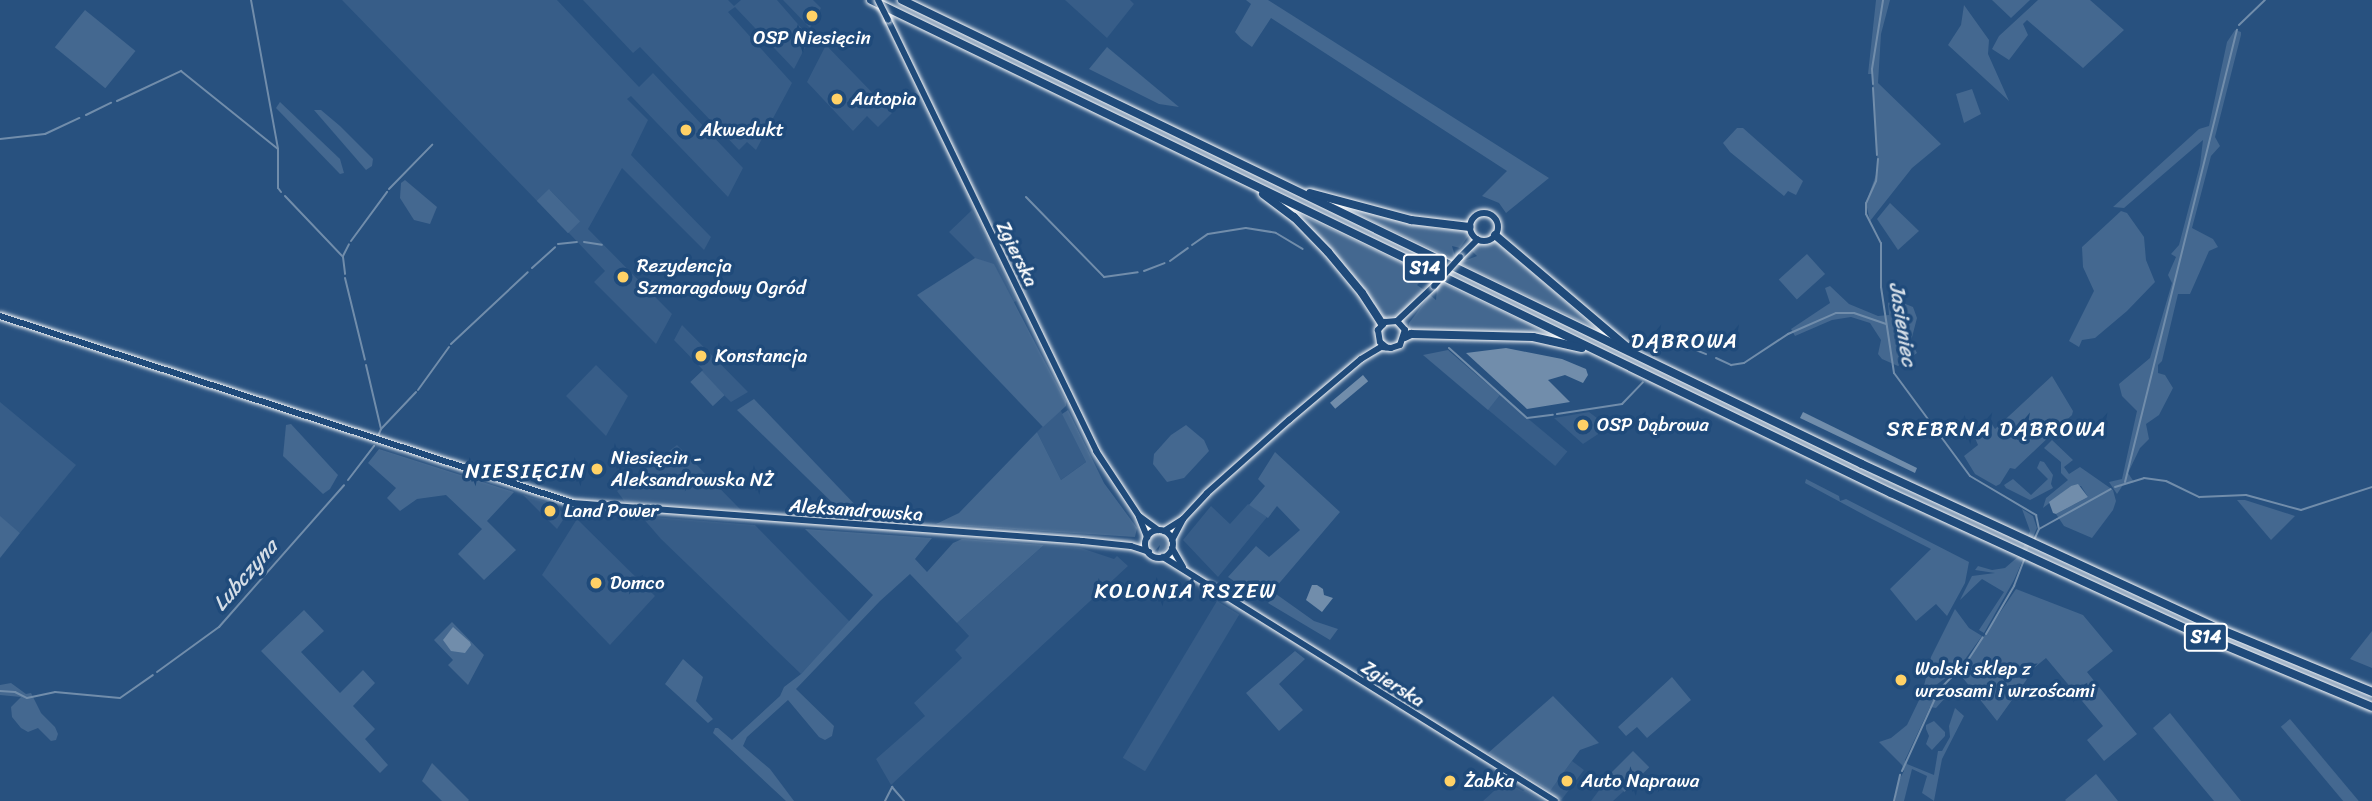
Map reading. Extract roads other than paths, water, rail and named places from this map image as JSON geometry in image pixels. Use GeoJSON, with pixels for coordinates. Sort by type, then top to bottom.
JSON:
{"type":"FeatureCollection","features":[{"type":"Feature","properties":{"kind":"highway","name":"S14"},"geometry":{"type":"LineString","coordinates":[[872,0],[2011,550],[2372,707]]}},
{"type":"Feature","properties":{"kind":"highway","name":"S14"},"geometry":{"type":"LineString","coordinates":[[902,0],[2017,537],[2372,692]]}},
{"type":"Feature","properties":{"kind":"highway"},"geometry":{"type":"LineString","coordinates":[[1247,182],[1294,217],[1315,238],[1349,276],[1382,324]]}},
{"type":"Feature","properties":{"kind":"highway"},"geometry":{"type":"LineString","coordinates":[[1285,185],[1411,220],[1473,233]]}},
{"type":"Feature","properties":{"kind":"highway"},"geometry":{"type":"LineString","coordinates":[[1495,235],[1641,357]]}},
{"type":"Feature","properties":{"kind":"highway"},"geometry":{"type":"LineString","coordinates":[[1404,332],[1533,337],[1603,354]]}},
{"type":"Feature","properties":{"kind":"main road","name":"Zgierska"},"geometry":{"type":"LineString","coordinates":[[878,0],[1092,444],[1139,516],[1147,538]]}},
{"type":"Feature","properties":{"kind":"main road"},"geometry":{"type":"LineString","coordinates":[[1182,519],[1172,544],[1163,557],[1149,552],[1147,538],[1182,519],[1227,474],[1361,359],[1378,338],[1382,324],[1396,321],[1415,307],[1462,254],[1473,233],[1477,215],[1490,214],[1498,224],[1495,235],[1487,240],[1473,233]]}},
{"type":"Feature","properties":{"kind":"main road"},"geometry":{"type":"LineString","coordinates":[[1361,359],[1387,347],[1396,347],[1415,307]]}},
{"type":"Feature","properties":{"kind":"main road","name":"Aleksandrowska"},"geometry":{"type":"LineString","coordinates":[[0,316],[543,496],[578,504],[1131,546],[1149,552]]}},
{"type":"Feature","properties":{"kind":"main road"},"geometry":{"type":"LineString","coordinates":[[1396,321],[1404,332]]}},
{"type":"Feature","properties":{"kind":"main road"},"geometry":{"type":"LineString","coordinates":[[1378,338],[1387,347]]}},
{"type":"Feature","properties":{"kind":"main road","name":"Zgierska"},"geometry":{"type":"LineString","coordinates":[[1139,516],[1161,530]]}},
{"type":"Feature","properties":{"kind":"main road"},"geometry":{"type":"LineString","coordinates":[[1161,530],[1172,544]]}},
{"type":"Feature","properties":{"kind":"main road","name":"Aleksandrowska"},"geometry":{"type":"LineString","coordinates":[[1131,546],[1147,538]]}},
{"type":"Feature","properties":{"kind":"main road","name":"Zgierska"},"geometry":{"type":"LineString","coordinates":[[1172,544],[1183,567]]}},
{"type":"Feature","properties":{"kind":"main road","name":"Zgierska"},"geometry":{"type":"LineString","coordinates":[[1163,557],[1183,567],[1234,604],[1555,801]]}},
{"type":"Feature","properties":{"kind":"waterway","name":"Lubczyna"},"geometry":{"type":"LineString","coordinates":[[251,0],[278,149],[278,188],[281,192]]}},
{"type":"Feature","properties":{"kind":"waterway","name":"Jasieniec"},"geometry":{"type":"LineString","coordinates":[[1873,84],[1872,69],[1883,0]]}},
{"type":"Feature","properties":{"kind":"waterway"},"geometry":{"type":"LineString","coordinates":[[2239,25],[2265,0]]}},
{"type":"Feature","properties":{"kind":"waterway"},"geometry":{"type":"LineString","coordinates":[[2125,482],[2237,30]]}},
{"type":"Feature","properties":{"kind":"waterway"},"geometry":{"type":"LineString","coordinates":[[117,101],[181,71],[278,149]]}},
{"type":"Feature","properties":{"kind":"waterway","name":"Jasieniec"},"geometry":{"type":"LineString","coordinates":[[1873,88],[1877,155]]}},
{"type":"Feature","properties":{"kind":"waterway"},"geometry":{"type":"LineString","coordinates":[[86,115],[111,103]]}},
{"type":"Feature","properties":{"kind":"waterway"},"geometry":{"type":"LineString","coordinates":[[0,139],[45,134],[80,118]]}},
{"type":"Feature","properties":{"kind":"waterway"},"geometry":{"type":"LineString","coordinates":[[389,189],[432,145]]}},
{"type":"Feature","properties":{"kind":"waterway","name":"Jasieniec"},"geometry":{"type":"LineString","coordinates":[[1878,159],[1876,181],[1866,203],[1866,214],[1881,243],[1881,287],[1894,373],[1970,476],[2036,515],[2039,529],[2034,540]]}},
{"type":"Feature","properties":{"kind":"waterway"},"geometry":{"type":"LineString","coordinates":[[351,241],[387,192]]}},
{"type":"Feature","properties":{"kind":"waterway","name":"Lubczyna"},"geometry":{"type":"LineString","coordinates":[[285,196],[343,257],[345,274]]}},
{"type":"Feature","properties":{"kind":"waterway"},"geometry":{"type":"LineString","coordinates":[[1026,197],[1104,277],[1138,272]]}},
{"type":"Feature","properties":{"kind":"waterway"},"geometry":{"type":"LineString","coordinates":[[1192,245],[1208,234],[1246,228],[1276,233],[1303,249]]}},
{"type":"Feature","properties":{"kind":"waterway"},"geometry":{"type":"LineString","coordinates":[[558,244],[577,242]]}},
{"type":"Feature","properties":{"kind":"waterway"},"geometry":{"type":"LineString","coordinates":[[584,242],[602,245]]}},
{"type":"Feature","properties":{"kind":"waterway"},"geometry":{"type":"LineString","coordinates":[[343,256],[349,244]]}},
{"type":"Feature","properties":{"kind":"waterway"},"geometry":{"type":"LineString","coordinates":[[532,268],[555,247]]}},
{"type":"Feature","properties":{"kind":"waterway"},"geometry":{"type":"LineString","coordinates":[[1170,261],[1188,248]]}},
{"type":"Feature","properties":{"kind":"waterway"},"geometry":{"type":"LineString","coordinates":[[1144,271],[1165,263]]}},
{"type":"Feature","properties":{"kind":"waterway"},"geometry":{"type":"LineString","coordinates":[[451,344],[528,272]]}},
{"type":"Feature","properties":{"kind":"waterway","name":"Lubczyna"},"geometry":{"type":"LineString","coordinates":[[345,278],[365,360]]}},
{"type":"Feature","properties":{"kind":"waterway"},"geometry":{"type":"LineString","coordinates":[[1716,358],[1731,365],[1744,363],[1788,334],[1836,313],[1854,313],[1886,324]]}},
{"type":"Feature","properties":{"kind":"waterway"},"geometry":{"type":"LineString","coordinates":[[1655,356],[1665,346],[1681,344],[1706,354]]}},
{"type":"Feature","properties":{"kind":"waterway"},"geometry":{"type":"LineString","coordinates":[[418,390],[449,347]]}},
{"type":"Feature","properties":{"kind":"waterway"},"geometry":{"type":"LineString","coordinates":[[1449,348],[1527,418],[1553,415]]}},
{"type":"Feature","properties":{"kind":"waterway","name":"Lubczyna"},"geometry":{"type":"LineString","coordinates":[[366,365],[381,429],[378,436]]}},
{"type":"Feature","properties":{"kind":"waterway"},"geometry":{"type":"LineString","coordinates":[[1557,414],[1622,404],[1643,382]]}},
{"type":"Feature","properties":{"kind":"waterway"},"geometry":{"type":"LineString","coordinates":[[381,429],[416,392]]}},
{"type":"Feature","properties":{"kind":"waterway","name":"Lubczyna"},"geometry":{"type":"LineString","coordinates":[[348,480],[374,446]]}},
{"type":"Feature","properties":{"kind":"waterway"},"geometry":{"type":"LineString","coordinates":[[2115,487],[2144,478],[2166,481],[2199,497],[2246,495],[2301,510],[2372,487]]}},
{"type":"Feature","properties":{"kind":"waterway","name":"Lubczyna"},"geometry":{"type":"LineString","coordinates":[[157,672],[219,627],[344,485]]}},
{"type":"Feature","properties":{"kind":"waterway"},"geometry":{"type":"LineString","coordinates":[[2039,529],[2111,489]]}},
{"type":"Feature","properties":{"kind":"waterway","name":"Jasieniec"},"geometry":{"type":"LineString","coordinates":[[1986,634],[2014,586],[2025,558]]}},
{"type":"Feature","properties":{"kind":"waterway","name":"Jasieniec"},"geometry":{"type":"LineString","coordinates":[[1940,689],[1968,660],[1983,637]]}},
{"type":"Feature","properties":{"kind":"waterway","name":"Lubczyna"},"geometry":{"type":"LineString","coordinates":[[0,691],[15,692],[27,698],[55,692],[120,698],[153,675]]}},
{"type":"Feature","properties":{"kind":"waterway","name":"Jasieniec"},"geometry":{"type":"LineString","coordinates":[[1902,771],[1938,692]]}},
{"type":"Feature","properties":{"kind":"waterway","name":"Jasieniec"},"geometry":{"type":"LineString","coordinates":[[1894,801],[1900,775]]}},
{"type":"Feature","properties":{"kind":"waterway"},"geometry":{"type":"LineString","coordinates":[[885,801],[892,787],[904,801]]}},
{"type":"Feature","properties":{"kind":"place","name":"OSP Niesięcin"},"geometry":{"type":"Point","coordinates":[812,16]}},
{"type":"Feature","properties":{"kind":"place","name":"Autopia"},"geometry":{"type":"Point","coordinates":[837,99]}},
{"type":"Feature","properties":{"kind":"place","name":"Akwedukt"},"geometry":{"type":"Point","coordinates":[686,130]}},
{"type":"Feature","properties":{"kind":"place","name":"Rezydencja Szmaragdowy Ogród"},"geometry":{"type":"Point","coordinates":[623,277]}},
{"type":"Feature","properties":{"kind":"place","name":"Konstancja"},"geometry":{"type":"Point","coordinates":[701,356]}},
{"type":"Feature","properties":{"kind":"place","name":"OSP Dąbrowa"},"geometry":{"type":"Point","coordinates":[1583,425]}},
{"type":"Feature","properties":{"kind":"place","name":"Niesięcin - Aleksandrowska NŻ"},"geometry":{"type":"Point","coordinates":[597,469]}},
{"type":"Feature","properties":{"kind":"place","name":"Land Power"},"geometry":{"type":"Point","coordinates":[550,511]}},
{"type":"Feature","properties":{"kind":"place","name":"Domco"},"geometry":{"type":"Point","coordinates":[596,583]}},
{"type":"Feature","properties":{"kind":"place","name":"Wolski sklep z wrzosami i wrzoścami"},"geometry":{"type":"Point","coordinates":[1901,680]}},
{"type":"Feature","properties":{"kind":"place","name":"Żabka"},"geometry":{"type":"Point","coordinates":[1450,781]}},
{"type":"Feature","properties":{"kind":"place","name":"Auto Naprawa"},"geometry":{"type":"Point","coordinates":[1567,781]}},
{"type":"Feature","properties":{"kind":"district","name":"DĄBROWA"},"geometry":{"type":"Point","coordinates":[1685,341]}},
{"type":"Feature","properties":{"kind":"district","name":"SREBRNA DĄBROWA"},"geometry":{"type":"Point","coordinates":[1997,429]}},
{"type":"Feature","properties":{"kind":"district","name":"NIESIĘCIN"},"geometry":{"type":"Point","coordinates":[526,471]}},
{"type":"Feature","properties":{"kind":"district","name":"KOLONIA RSZEW"},"geometry":{"type":"Point","coordinates":[1186,591]}}]}
